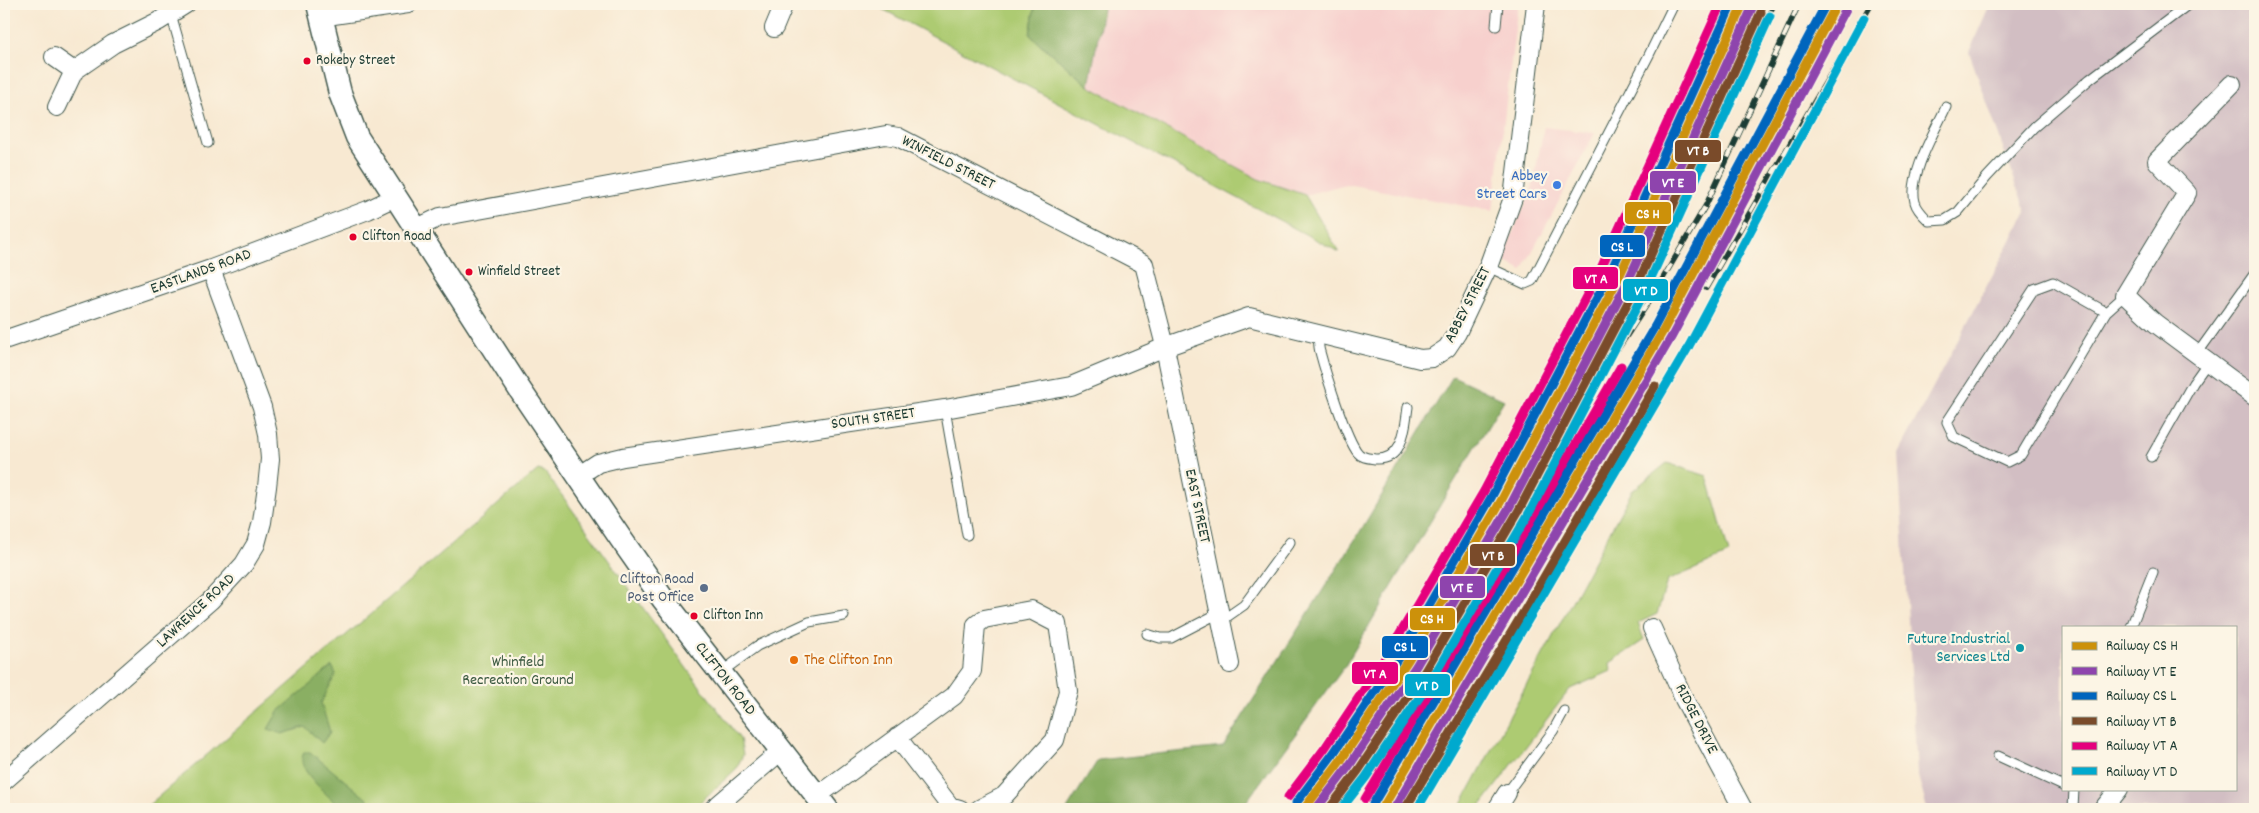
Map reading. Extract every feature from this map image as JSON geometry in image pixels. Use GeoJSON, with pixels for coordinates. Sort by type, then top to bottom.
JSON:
{"type":"FeatureCollection","features":[{"type":"Feature","properties":{"kind":"street"},"geometry":{"type":"LineString","coordinates":[[57,107],[74,71],[113,44],[171,14],[186,4]]}},
{"type":"Feature","properties":{"kind":"street"},"geometry":{"type":"LineString","coordinates":[[319,10],[408,4]]}},
{"type":"Feature","properties":{"kind":"street"},"geometry":{"type":"LineString","coordinates":[[774,28],[784,4]]}},
{"type":"Feature","properties":{"kind":"street","name":"ABBEY STREET"},"geometry":{"type":"LineString","coordinates":[[1165,347],[1249,317],[1318,332],[1420,358],[1432,358],[1447,348],[1457,333],[1488,267],[1513,198],[1536,4]]}},
{"type":"Feature","properties":{"kind":"street","name":"CLIFTON ROAD"},"geometry":{"type":"LineString","coordinates":[[319,10],[340,93],[357,137],[395,197],[578,476],[663,599],[822,802]]}},
{"type":"Feature","properties":{"kind":"street"},"geometry":{"type":"LineString","coordinates":[[54,57],[74,71]]}},
{"type":"Feature","properties":{"kind":"street"},"geometry":{"type":"LineString","coordinates":[[2232,84],[2157,161],[2187,193],[2125,295],[2155,323],[2255,397]]}},
{"type":"Feature","properties":{"kind":"street","name":"WINFIELD STREET"},"geometry":{"type":"LineString","coordinates":[[417,228],[440,217],[886,135],[898,137],[1144,264],[1165,347]]}},
{"type":"Feature","properties":{"kind":"street","name":"EASTLANDS ROAD"},"geometry":{"type":"LineString","coordinates":[[4,340],[211,269],[368,210],[395,197]]}},
{"type":"Feature","properties":{"kind":"street","name":"LAWRENCE ROAD"},"geometry":{"type":"LineString","coordinates":[[4,781],[212,600],[244,564],[256,544],[268,488],[270,460],[268,434],[262,407],[211,269]]}},
{"type":"Feature","properties":{"kind":"street","name":"SOUTH STREET"},"geometry":{"type":"LineString","coordinates":[[578,476],[598,463],[623,457],[944,410],[1071,386],[1165,347]]}},
{"type":"Feature","properties":{"kind":"street","name":"EAST STREET"},"geometry":{"type":"LineString","coordinates":[[1165,347],[1230,664]]}},
{"type":"Feature","properties":{"kind":"street"},"geometry":{"type":"LineString","coordinates":[[822,802],[897,737],[954,696],[972,670],[976,626],[984,620],[1031,610],[1058,624],[1068,691],[1056,740],[1004,796],[979,809]]}},
{"type":"Feature","properties":{"kind":"street","name":"RIDGE DRIVE"},"geometry":{"type":"LineString","coordinates":[[1652,628],[1684,699],[1743,809]]}},
{"type":"Feature","properties":{"kind":"street"},"geometry":{"type":"LineString","coordinates":[[897,737],[950,806],[960,809]]}},
{"type":"Feature","properties":{"kind":"street"},"geometry":{"type":"LineString","coordinates":[[713,809],[781,751]]}},
{"type":"Feature","properties":{"kind":"street"},"geometry":{"type":"LineString","coordinates":[[2103,809],[2118,790]]}},
{"type":"Feature","properties":{"kind":"street"},"geometry":{"type":"LineString","coordinates":[[1497,809],[1508,792]]}},
{"type":"Feature","properties":{"kind":"lane"},"geometry":{"type":"LineString","coordinates":[[1496,26],[1498,4]]}},
{"type":"Feature","properties":{"kind":"lane"},"geometry":{"type":"LineString","coordinates":[[1488,267],[1525,284],[1532,281],[1674,4]]}},
{"type":"Feature","properties":{"kind":"lane"},"geometry":{"type":"LineString","coordinates":[[1946,107],[1924,155],[1915,181],[1915,202],[1921,213],[1929,221],[1945,220],[1958,212],[1986,177],[2034,126],[2090,79],[2189,4]]}},
{"type":"Feature","properties":{"kind":"lane"},"geometry":{"type":"LineString","coordinates":[[171,14],[208,143]]}},
{"type":"Feature","properties":{"kind":"lane"},"geometry":{"type":"LineString","coordinates":[[2151,457],[2193,383],[2202,358],[2255,273]]}},
{"type":"Feature","properties":{"kind":"lane"},"geometry":{"type":"LineString","coordinates":[[2106,312],[2053,282],[2034,289],[1947,422],[1954,437],[2007,462],[2021,455],[2106,312],[2125,295]]}},
{"type":"Feature","properties":{"kind":"lane"},"geometry":{"type":"LineString","coordinates":[[1318,332],[1319,350],[1347,432],[1358,453],[1365,458],[1381,459],[1393,454],[1402,441],[1408,407]]}},
{"type":"Feature","properties":{"kind":"lane"},"geometry":{"type":"LineString","coordinates":[[944,410],[966,535]]}},
{"type":"Feature","properties":{"kind":"lane"},"geometry":{"type":"LineString","coordinates":[[1147,634],[1160,638],[1172,638],[1244,605],[1290,542]]}},
{"type":"Feature","properties":{"kind":"lane"},"geometry":{"type":"LineString","coordinates":[[2131,626],[2152,572]]}},
{"type":"Feature","properties":{"kind":"lane"},"geometry":{"type":"LineString","coordinates":[[720,673],[757,646],[809,622],[844,616]]}},
{"type":"Feature","properties":{"kind":"lane"},"geometry":{"type":"LineString","coordinates":[[1508,792],[1553,731],[1564,711]]}},
{"type":"Feature","properties":{"kind":"lane"},"geometry":{"type":"LineString","coordinates":[[1998,756],[2062,786]]}},
{"type":"Feature","properties":{"kind":"lane"},"geometry":{"type":"LineString","coordinates":[[2073,790],[2073,809]]}},
{"type":"Feature","properties":{"kind":"shaded area"},"geometry":{"type":"Polygon","coordinates":[[[1104,4],[1518,4],[1493,211],[1346,184],[1305,195],[1258,179],[1089,86],[1104,4]]]}},
{"type":"Feature","properties":{"kind":"shaded area"},"geometry":{"type":"Polygon","coordinates":[[[1990,4],[2255,4],[2255,809],[1927,809],[1917,772],[1898,453],[2026,212],[1969,52],[1990,4]]]}},
{"type":"Feature","properties":{"kind":"shaded area"},"geometry":{"type":"Polygon","coordinates":[[[1544,127],[1595,133],[1522,271],[1501,259],[1532,189],[1544,127]]]}},
{"type":"Feature","properties":{"kind":"green space"},"geometry":{"type":"Polygon","coordinates":[[[873,4],[1035,4],[1030,35],[1089,86],[1258,179],[1305,195],[1339,252],[873,4]]]}},
{"type":"Feature","properties":{"kind":"green space"},"geometry":{"type":"Polygon","coordinates":[[[1035,4],[1104,4],[1089,86],[1030,35],[1035,4]]]}},
{"type":"Feature","properties":{"kind":"green space"},"geometry":{"type":"Polygon","coordinates":[[[1453,376],[1504,400],[1345,666],[1241,809],[1067,809],[1098,760],[1223,747],[1361,530],[1453,376]]]}},
{"type":"Feature","properties":{"kind":"green space"},"geometry":{"type":"Polygon","coordinates":[[[1667,463],[1707,476],[1729,554],[1667,581],[1657,614],[1638,623],[1644,640],[1610,663],[1611,671],[1570,689],[1478,809],[1459,809],[1632,491],[1667,463]]]}},
{"type":"Feature","properties":{"kind":"green space","name":"Whinfield Recreation Ground"},"geometry":{"type":"Polygon","coordinates":[[[538,470],[545,472],[740,739],[743,755],[736,769],[693,809],[144,809],[538,470]]]}},
{"type":"Feature","properties":{"kind":"green space"},"geometry":{"type":"Polygon","coordinates":[[[332,666],[336,674],[321,703],[330,732],[322,743],[305,727],[282,734],[268,729],[278,712],[332,666]]]}},
{"type":"Feature","properties":{"kind":"green space"},"geometry":{"type":"Polygon","coordinates":[[[304,752],[310,752],[379,809],[343,809],[318,786],[307,772],[302,760],[304,752]]]}},
{"type":"Feature","properties":{"kind":"railway"},"geometry":{"type":"LineString","coordinates":[[1346,809],[1490,570],[1643,249],[1752,4]]}},
{"type":"Feature","properties":{"kind":"railway"},"geometry":{"type":"LineString","coordinates":[[1626,326],[1661,258],[1774,4]]}},
{"type":"Feature","properties":{"kind":"railway"},"geometry":{"type":"LineString","coordinates":[[1541,481],[1594,386],[1652,297],[1706,205],[1799,4]]}},
{"type":"Feature","properties":{"kind":"railway"},"geometry":{"type":"LineString","coordinates":[[1706,288],[1871,4]]}},
{"type":"Feature","properties":{"kind":"transit line"},"geometry":{"type":"LineString","coordinates":[[1288,797],[1325,748],[1391,649],[1484,491],[1601,268],[1721,4]]}},
{"type":"Feature","properties":{"kind":"transit line"},"geometry":{"type":"LineString","coordinates":[[1296,803],[1333,754],[1400,655],[1492,496],[1610,273],[1732,4]]}},
{"type":"Feature","properties":{"kind":"transit line"},"geometry":{"type":"LineString","coordinates":[[1304,809],[1341,760],[1408,660],[1501,501],[1619,277],[1743,4]]}},
{"type":"Feature","properties":{"kind":"transit line"},"geometry":{"type":"LineString","coordinates":[[1373,804],[1655,326],[1826,4]]}},
{"type":"Feature","properties":{"kind":"transit line"},"geometry":{"type":"LineString","coordinates":[[1382,809],[1663,331],[1837,4]]}},
{"type":"Feature","properties":{"kind":"transit line"},"geometry":{"type":"LineString","coordinates":[[1316,809],[1349,766],[1416,666],[1510,506],[1628,281],[1752,8]]}},
{"type":"Feature","properties":{"kind":"transit line"},"geometry":{"type":"LineString","coordinates":[[1394,809],[1672,336],[1846,9]]}},
{"type":"Feature","properties":{"kind":"transit line"},"geometry":{"type":"LineString","coordinates":[[1329,809],[1358,771],[1425,671],[1519,510],[1637,285],[1761,12]]}},
{"type":"Feature","properties":{"kind":"transit line"},"geometry":{"type":"LineString","coordinates":[[1341,809],[1366,777],[1433,677],[1528,515],[1646,289],[1770,16]]}},
{"type":"Feature","properties":{"kind":"transit line"},"geometry":{"type":"LineString","coordinates":[[1417,809],[1689,346],[1864,18]]}},
{"type":"Feature","properties":{"kind":"transit line"},"geometry":{"type":"LineString","coordinates":[[1365,799],[1492,588],[1621,366]]}},
{"type":"Feature","properties":{"kind":"transit line"},"geometry":{"type":"LineString","coordinates":[[1405,809],[1526,608],[1655,386]]}},
{"type":"Feature","properties":{"kind":"place","name":"Rokeby Street"},"geometry":{"type":"Point","coordinates":[307,61]}},
{"type":"Feature","properties":{"kind":"place","name":"Abbey Street Cars"},"geometry":{"type":"Point","coordinates":[1557,185]}},
{"type":"Feature","properties":{"kind":"place","name":"Clifton Road"},"geometry":{"type":"Point","coordinates":[353,237]}},
{"type":"Feature","properties":{"kind":"place","name":"Winfield Street"},"geometry":{"type":"Point","coordinates":[469,272]}},
{"type":"Feature","properties":{"kind":"place","name":"Clifton Road Post Office"},"geometry":{"type":"Point","coordinates":[704,588]}},
{"type":"Feature","properties":{"kind":"place","name":"Clifton Inn"},"geometry":{"type":"Point","coordinates":[694,616]}},
{"type":"Feature","properties":{"kind":"place","name":"Future Industrial Services Ltd"},"geometry":{"type":"Point","coordinates":[2020,648]}},
{"type":"Feature","properties":{"kind":"place","name":"The Clifton Inn"},"geometry":{"type":"Point","coordinates":[794,660]}}]}
